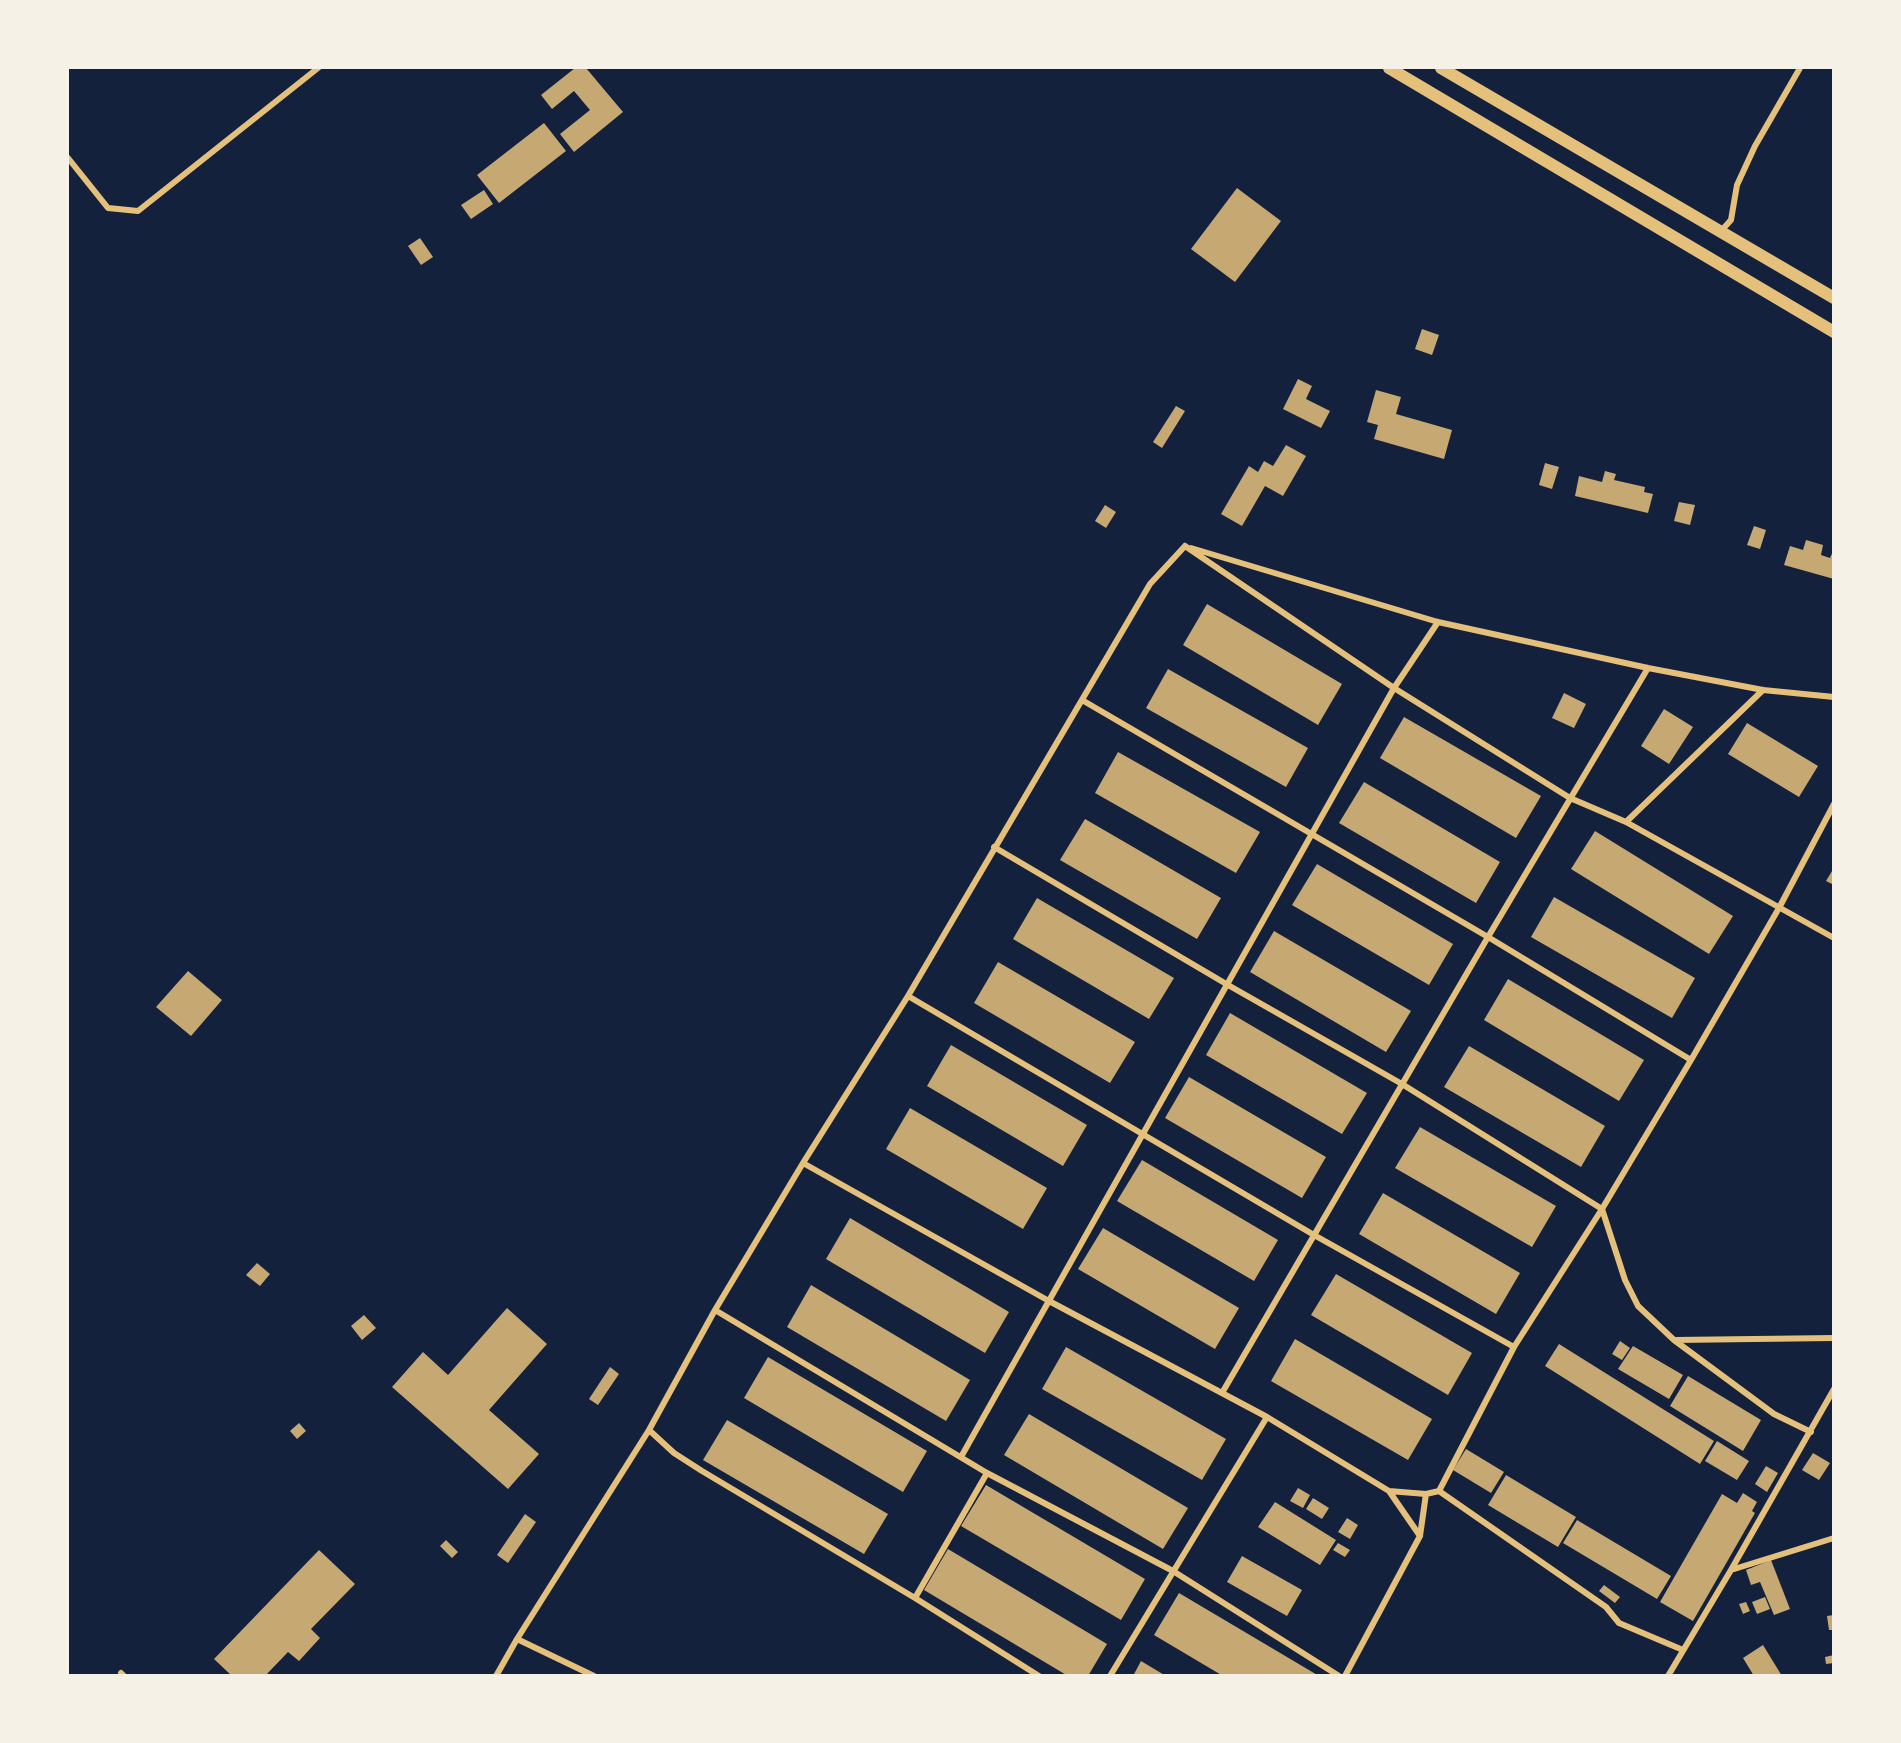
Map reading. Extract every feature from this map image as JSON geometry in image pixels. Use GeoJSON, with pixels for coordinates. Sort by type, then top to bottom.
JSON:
{"type":"FeatureCollection","features":[{"type":"Feature","properties":{"kind":"main road"},"geometry":{"type":"LineString","coordinates":[[1389,68],[1833,332]]}},
{"type":"Feature","properties":{"kind":"main road"},"geometry":{"type":"LineString","coordinates":[[1441,68],[1833,298]]}},
{"type":"Feature","properties":{"kind":"street"},"geometry":{"type":"LineString","coordinates":[[68,158],[108,208],[138,211],[318,68]]}},
{"type":"Feature","properties":{"kind":"street"},"geometry":{"type":"LineString","coordinates":[[1720,232],[1731,220],[1737,185],[1755,146],[1800,68]]}},
{"type":"Feature","properties":{"kind":"street"},"geometry":{"type":"LineString","coordinates":[[1185,546],[1438,622],[1647,668],[1763,690],[1833,697]]}},
{"type":"Feature","properties":{"kind":"street"},"geometry":{"type":"LineString","coordinates":[[1185,546],[1394,688],[1570,798],[1626,822],[1833,938]]}},
{"type":"Feature","properties":{"kind":"street"},"geometry":{"type":"LineString","coordinates":[[496,1676],[649,1430],[715,1310],[803,1163],[908,996],[1150,584],[1185,546]]}},
{"type":"Feature","properties":{"kind":"street"},"geometry":{"type":"LineString","coordinates":[[961,1457],[1313,836],[1394,688],[1438,622]]}},
{"type":"Feature","properties":{"kind":"street"},"geometry":{"type":"LineString","coordinates":[[1222,1393],[1647,668]]}},
{"type":"Feature","properties":{"kind":"street"},"geometry":{"type":"LineString","coordinates":[[1626,822],[1763,690]]}},
{"type":"Feature","properties":{"kind":"street"},"geometry":{"type":"LineString","coordinates":[[1082,700],[1488,937],[1691,1060]]}},
{"type":"Feature","properties":{"kind":"street"},"geometry":{"type":"LineString","coordinates":[[1439,1491],[1514,1347],[1602,1209],[1691,1060],[1779,908],[1833,804]]}},
{"type":"Feature","properties":{"kind":"street"},"geometry":{"type":"LineString","coordinates":[[994,847],[1228,986],[1402,1084],[1602,1209],[1625,1280],[1638,1306],[1674,1340],[1774,1414],[1810,1432]]}},
{"type":"Feature","properties":{"kind":"street"},"geometry":{"type":"LineString","coordinates":[[908,996],[1143,1136],[1514,1347]]}},
{"type":"Feature","properties":{"kind":"street"},"geometry":{"type":"LineString","coordinates":[[803,1163],[1049,1301],[1267,1417],[1389,1491],[1420,1536]]}},
{"type":"Feature","properties":{"kind":"street"},"geometry":{"type":"LineString","coordinates":[[715,1310],[987,1473],[1173,1571],[1339,1676]]}},
{"type":"Feature","properties":{"kind":"street"},"geometry":{"type":"LineString","coordinates":[[1674,1340],[1833,1338]]}},
{"type":"Feature","properties":{"kind":"street"},"geometry":{"type":"LineString","coordinates":[[1668,1676],[1833,1389]]}},
{"type":"Feature","properties":{"kind":"street"},"geometry":{"type":"LineString","coordinates":[[1110,1676],[1267,1417]]}},
{"type":"Feature","properties":{"kind":"street"},"geometry":{"type":"LineString","coordinates":[[649,1430],[674,1453],[702,1471],[915,1598],[1039,1676]]}},
{"type":"Feature","properties":{"kind":"street"},"geometry":{"type":"LineString","coordinates":[[915,1598],[987,1473]]}},
{"type":"Feature","properties":{"kind":"street"},"geometry":{"type":"LineString","coordinates":[[1389,1491],[1426,1494],[1439,1491],[1606,1607],[1619,1623],[1683,1650]]}},
{"type":"Feature","properties":{"kind":"street"},"geometry":{"type":"LineString","coordinates":[[1345,1676],[1420,1536],[1426,1494]]}},
{"type":"Feature","properties":{"kind":"street"},"geometry":{"type":"LineString","coordinates":[[1731,1570],[1833,1538]]}},
{"type":"Feature","properties":{"kind":"street"},"geometry":{"type":"LineString","coordinates":[[517,1639],[594,1676]]}},
{"type":"Feature","properties":{"kind":"building"},"geometry":{"type":"Polygon","coordinates":[[[575,68],[586,68],[623,112],[574,152],[560,134],[590,110],[574,91],[552,109],[541,95],[575,68]]]}},
{"type":"Feature","properties":{"kind":"building"},"geometry":{"type":"Polygon","coordinates":[[[544,123],[566,151],[499,203],[477,175],[544,123]]]}},
{"type":"Feature","properties":{"kind":"building"},"geometry":{"type":"Polygon","coordinates":[[[1237,188],[1281,221],[1235,282],[1191,249],[1237,188]]]}},
{"type":"Feature","properties":{"kind":"building"},"geometry":{"type":"Polygon","coordinates":[[[484,190],[493,204],[471,219],[461,205],[484,190]]]}},
{"type":"Feature","properties":{"kind":"building"},"geometry":{"type":"Polygon","coordinates":[[[420,238],[433,257],[421,265],[408,246],[420,238]]]}},
{"type":"Feature","properties":{"kind":"building"},"geometry":{"type":"Polygon","coordinates":[[[1422,329],[1439,335],[1432,355],[1415,349],[1422,329]]]}},
{"type":"Feature","properties":{"kind":"building"},"geometry":{"type":"Polygon","coordinates":[[[1298,379],[1312,386],[1306,399],[1330,411],[1321,428],[1283,409],[1298,379]]]}},
{"type":"Feature","properties":{"kind":"building"},"geometry":{"type":"Polygon","coordinates":[[[1376,390],[1401,397],[1396,414],[1452,430],[1444,459],[1374,439],[1378,425],[1367,422],[1376,390]]]}},
{"type":"Feature","properties":{"kind":"building"},"geometry":{"type":"Polygon","coordinates":[[[1176,406],[1185,411],[1162,448],[1153,442],[1176,406]]]}},
{"type":"Feature","properties":{"kind":"building"},"geometry":{"type":"Polygon","coordinates":[[[1286,445],[1306,456],[1283,496],[1265,486],[1242,526],[1221,514],[1249,466],[1258,472],[1264,461],[1273,466],[1286,445]]]}},
{"type":"Feature","properties":{"kind":"building"},"geometry":{"type":"Polygon","coordinates":[[[1545,463],[1559,467],[1552,489],[1539,485],[1545,463]]]}},
{"type":"Feature","properties":{"kind":"building"},"geometry":{"type":"Polygon","coordinates":[[[1605,471],[1616,474],[1614,480],[1645,487],[1644,492],[1653,494],[1648,513],[1575,496],[1579,476],[1602,482],[1605,471]]]}},
{"type":"Feature","properties":{"kind":"building"},"geometry":{"type":"Polygon","coordinates":[[[1679,502],[1695,505],[1690,525],[1674,521],[1679,502]]]}},
{"type":"Feature","properties":{"kind":"building"},"geometry":{"type":"Polygon","coordinates":[[[1105,505],[1116,512],[1106,528],[1095,521],[1105,505]]]}},
{"type":"Feature","properties":{"kind":"building"},"geometry":{"type":"Polygon","coordinates":[[[1754,526],[1766,530],[1760,549],[1747,545],[1754,526]]]}},
{"type":"Feature","properties":{"kind":"building"},"geometry":{"type":"Polygon","coordinates":[[[1806,540],[1823,545],[1821,555],[1830,558],[1834,549],[1834,579],[1784,565],[1790,546],[1803,550],[1806,540]]]}},
{"type":"Feature","properties":{"kind":"building"},"geometry":{"type":"Polygon","coordinates":[[[1207,604],[1342,684],[1318,725],[1183,645],[1207,604]]]}},
{"type":"Feature","properties":{"kind":"building"},"geometry":{"type":"Polygon","coordinates":[[[1168,669],[1308,748],[1286,787],[1146,708],[1168,669]]]}},
{"type":"Feature","properties":{"kind":"building"},"geometry":{"type":"Polygon","coordinates":[[[1564,693],[1586,704],[1574,728],[1552,718],[1564,693]]]}},
{"type":"Feature","properties":{"kind":"building"},"geometry":{"type":"Polygon","coordinates":[[[1664,709],[1693,727],[1669,764],[1641,746],[1664,709]]]}},
{"type":"Feature","properties":{"kind":"building"},"geometry":{"type":"Polygon","coordinates":[[[1404,717],[1541,796],[1516,838],[1380,758],[1404,717]]]}},
{"type":"Feature","properties":{"kind":"building"},"geometry":{"type":"Polygon","coordinates":[[[1747,723],[1818,766],[1799,797],[1728,754],[1747,723]]]}},
{"type":"Feature","properties":{"kind":"building"},"geometry":{"type":"Polygon","coordinates":[[[1118,752],[1260,832],[1236,873],[1095,793],[1118,752]]]}},
{"type":"Feature","properties":{"kind":"building"},"geometry":{"type":"Polygon","coordinates":[[[1364,782],[1500,862],[1476,903],[1339,823],[1364,782]]]}},
{"type":"Feature","properties":{"kind":"building"},"geometry":{"type":"Polygon","coordinates":[[[1085,819],[1221,898],[1197,939],[1060,860],[1085,819]]]}},
{"type":"Feature","properties":{"kind":"building"},"geometry":{"type":"Polygon","coordinates":[[[1595,831],[1733,916],[1709,954],[1571,869],[1595,831]]]}},
{"type":"Feature","properties":{"kind":"building"},"geometry":{"type":"Polygon","coordinates":[[[1317,864],[1453,944],[1429,985],[1292,905],[1317,864]]]}},
{"type":"Feature","properties":{"kind":"building"},"geometry":{"type":"Polygon","coordinates":[[[1832,871],[1834,872],[1834,885],[1826,881],[1832,871]]]}},
{"type":"Feature","properties":{"kind":"building"},"geometry":{"type":"Polygon","coordinates":[[[1554,897],[1695,978],[1672,1018],[1531,937],[1554,897]]]}},
{"type":"Feature","properties":{"kind":"building"},"geometry":{"type":"Polygon","coordinates":[[[1037,898],[1174,978],[1149,1019],[1013,939],[1037,898]]]}},
{"type":"Feature","properties":{"kind":"building"},"geometry":{"type":"Polygon","coordinates":[[[1274,931],[1411,1011],[1386,1052],[1250,972],[1274,931]]]}},
{"type":"Feature","properties":{"kind":"building"},"geometry":{"type":"Polygon","coordinates":[[[998,962],[1135,1042],[1110,1083],[974,1003],[998,962]]]}},
{"type":"Feature","properties":{"kind":"building"},"geometry":{"type":"Polygon","coordinates":[[[188,971],[222,1000],[191,1036],[156,1007],[188,971]]]}},
{"type":"Feature","properties":{"kind":"building"},"geometry":{"type":"Polygon","coordinates":[[[1508,979],[1644,1060],[1619,1101],[1484,1020],[1508,979]]]}},
{"type":"Feature","properties":{"kind":"building"},"geometry":{"type":"Polygon","coordinates":[[[1230,1013],[1367,1093],[1342,1134],[1206,1055],[1230,1013]]]}},
{"type":"Feature","properties":{"kind":"building"},"geometry":{"type":"Polygon","coordinates":[[[951,1045],[1087,1125],[1063,1166],[927,1086],[951,1045]]]}},
{"type":"Feature","properties":{"kind":"building"},"geometry":{"type":"Polygon","coordinates":[[[1469,1046],[1605,1126],[1581,1167],[1444,1087],[1469,1046]]]}},
{"type":"Feature","properties":{"kind":"building"},"geometry":{"type":"Polygon","coordinates":[[[1189,1077],[1326,1157],[1302,1198],[1165,1118],[1189,1077]]]}},
{"type":"Feature","properties":{"kind":"building"},"geometry":{"type":"Polygon","coordinates":[[[910,1108],[1047,1188],[1023,1229],[886,1149],[910,1108]]]}},
{"type":"Feature","properties":{"kind":"building"},"geometry":{"type":"Polygon","coordinates":[[[1420,1127],[1556,1206],[1532,1247],[1395,1168],[1420,1127]]]}},
{"type":"Feature","properties":{"kind":"building"},"geometry":{"type":"Polygon","coordinates":[[[1142,1160],[1278,1240],[1254,1281],[1117,1201],[1142,1160]]]}},
{"type":"Feature","properties":{"kind":"building"},"geometry":{"type":"Polygon","coordinates":[[[1383,1193],[1520,1273],[1496,1314],[1359,1234],[1383,1193]]]}},
{"type":"Feature","properties":{"kind":"building"},"geometry":{"type":"Polygon","coordinates":[[[850,1218],[1009,1312],[985,1353],[826,1259],[850,1218]]]}},
{"type":"Feature","properties":{"kind":"building"},"geometry":{"type":"Polygon","coordinates":[[[1103,1228],[1239,1308],[1215,1349],[1078,1269],[1103,1228]]]}},
{"type":"Feature","properties":{"kind":"building"},"geometry":{"type":"Polygon","coordinates":[[[257,1263],[270,1274],[260,1286],[246,1275],[257,1263]]]}},
{"type":"Feature","properties":{"kind":"building"},"geometry":{"type":"Polygon","coordinates":[[[1336,1274],[1472,1353],[1448,1395],[1311,1315],[1336,1274]]]}},
{"type":"Feature","properties":{"kind":"building"},"geometry":{"type":"Polygon","coordinates":[[[811,1285],[970,1380],[946,1421],[787,1327],[811,1285]]]}},
{"type":"Feature","properties":{"kind":"building"},"geometry":{"type":"Polygon","coordinates":[[[507,1308],[547,1344],[489,1410],[539,1454],[508,1489],[392,1387],[423,1352],[448,1375],[507,1308]]]}},
{"type":"Feature","properties":{"kind":"building"},"geometry":{"type":"Polygon","coordinates":[[[364,1315],[376,1328],[362,1340],[351,1326],[364,1315]]]}},
{"type":"Feature","properties":{"kind":"building"},"geometry":{"type":"Polygon","coordinates":[[[1295,1339],[1432,1419],[1408,1460],[1271,1381],[1295,1339]]]}},
{"type":"Feature","properties":{"kind":"building"},"geometry":{"type":"Polygon","coordinates":[[[1620,1341],[1630,1348],[1622,1360],[1612,1354],[1620,1341]]]}},
{"type":"Feature","properties":{"kind":"building"},"geometry":{"type":"Polygon","coordinates":[[[1559,1344],[1714,1441],[1700,1464],[1545,1366],[1559,1344]]]}},
{"type":"Feature","properties":{"kind":"building"},"geometry":{"type":"Polygon","coordinates":[[[1633,1346],[1683,1375],[1669,1399],[1618,1369],[1633,1346]]]}},
{"type":"Feature","properties":{"kind":"building"},"geometry":{"type":"Polygon","coordinates":[[[1066,1347],[1226,1439],[1202,1480],[1042,1389],[1066,1347]]]}},
{"type":"Feature","properties":{"kind":"building"},"geometry":{"type":"Polygon","coordinates":[[[768,1357],[927,1451],[903,1492],[744,1398],[768,1357]]]}},
{"type":"Feature","properties":{"kind":"building"},"geometry":{"type":"Polygon","coordinates":[[[610,1367],[619,1374],[598,1405],[589,1399],[610,1367]]]}},
{"type":"Feature","properties":{"kind":"building"},"geometry":{"type":"Polygon","coordinates":[[[1688,1376],[1761,1420],[1743,1451],[1670,1406],[1688,1376]]]}},
{"type":"Feature","properties":{"kind":"building"},"geometry":{"type":"Polygon","coordinates":[[[1029,1414],[1188,1508],[1163,1549],[1004,1455],[1029,1414]]]}},
{"type":"Feature","properties":{"kind":"building"},"geometry":{"type":"Polygon","coordinates":[[[727,1420],[888,1514],[864,1554],[703,1460],[727,1420]]]}},
{"type":"Feature","properties":{"kind":"building"},"geometry":{"type":"Polygon","coordinates":[[[299,1423],[306,1431],[297,1439],[290,1431],[299,1423]]]}},
{"type":"Feature","properties":{"kind":"building"},"geometry":{"type":"Polygon","coordinates":[[[1717,1441],[1749,1461],[1737,1480],[1705,1461],[1717,1441]]]}},
{"type":"Feature","properties":{"kind":"building"},"geometry":{"type":"Polygon","coordinates":[[[1466,1449],[1504,1472],[1491,1493],[1453,1470],[1466,1449]]]}},
{"type":"Feature","properties":{"kind":"building"},"geometry":{"type":"Polygon","coordinates":[[[1813,1453],[1830,1463],[1819,1480],[1802,1470],[1813,1453]]]}},
{"type":"Feature","properties":{"kind":"building"},"geometry":{"type":"Polygon","coordinates":[[[1766,1466],[1778,1473],[1767,1492],[1755,1484],[1766,1466]]]}},
{"type":"Feature","properties":{"kind":"building"},"geometry":{"type":"Polygon","coordinates":[[[1506,1475],[1576,1517],[1558,1547],[1488,1505],[1506,1475]]]}},
{"type":"Feature","properties":{"kind":"building"},"geometry":{"type":"Polygon","coordinates":[[[986,1485],[1145,1579],[1121,1620],[961,1526],[986,1485]]]}},
{"type":"Feature","properties":{"kind":"building"},"geometry":{"type":"Polygon","coordinates":[[[1298,1488],[1310,1495],[1303,1508],[1290,1501],[1298,1488]]]}},
{"type":"Feature","properties":{"kind":"building"},"geometry":{"type":"Polygon","coordinates":[[[1743,1493],[1757,1502],[1752,1511],[1755,1513],[1693,1621],[1660,1602],[1722,1494],[1737,1503],[1743,1493]]]}},
{"type":"Feature","properties":{"kind":"building"},"geometry":{"type":"Polygon","coordinates":[[[1313,1498],[1329,1508],[1322,1519],[1306,1509],[1313,1498]]]}},
{"type":"Feature","properties":{"kind":"building"},"geometry":{"type":"Polygon","coordinates":[[[1275,1502],[1336,1540],[1320,1565],[1258,1527],[1275,1502]]]}},
{"type":"Feature","properties":{"kind":"building"},"geometry":{"type":"Polygon","coordinates":[[[525,1514],[536,1522],[508,1563],[497,1555],[525,1514]]]}},
{"type":"Feature","properties":{"kind":"building"},"geometry":{"type":"Polygon","coordinates":[[[1347,1518],[1358,1525],[1350,1539],[1338,1532],[1347,1518]]]}},
{"type":"Feature","properties":{"kind":"building"},"geometry":{"type":"Polygon","coordinates":[[[1577,1520],[1671,1576],[1657,1599],[1563,1543],[1577,1520]]]}},
{"type":"Feature","properties":{"kind":"building"},"geometry":{"type":"Polygon","coordinates":[[[446,1540],[458,1552],[452,1558],[440,1546],[446,1540]]]}},
{"type":"Feature","properties":{"kind":"building"},"geometry":{"type":"Polygon","coordinates":[[[1338,1543],[1350,1550],[1345,1557],[1333,1550],[1338,1543]]]}},
{"type":"Feature","properties":{"kind":"building"},"geometry":{"type":"Polygon","coordinates":[[[948,1549],[1107,1644],[1088,1676],[1068,1676],[924,1590],[948,1549]]]}},
{"type":"Feature","properties":{"kind":"building"},"geometry":{"type":"Polygon","coordinates":[[[319,1550],[355,1584],[311,1629],[320,1638],[299,1661],[288,1652],[265,1676],[232,1676],[214,1659],[319,1550]]]}},
{"type":"Feature","properties":{"kind":"building"},"geometry":{"type":"Polygon","coordinates":[[[1242,1556],[1302,1590],[1287,1616],[1227,1582],[1242,1556]]]}},
{"type":"Feature","properties":{"kind":"building"},"geometry":{"type":"Polygon","coordinates":[[[1771,1560],[1790,1609],[1774,1615],[1760,1582],[1751,1585],[1746,1570],[1771,1560]]]}},
{"type":"Feature","properties":{"kind":"building"},"geometry":{"type":"Polygon","coordinates":[[[1604,1585],[1620,1597],[1615,1603],[1599,1591],[1604,1585]]]}},
{"type":"Feature","properties":{"kind":"building"},"geometry":{"type":"Polygon","coordinates":[[[1179,1593],[1319,1676],[1223,1676],[1154,1635],[1179,1593]]]}},
{"type":"Feature","properties":{"kind":"building"},"geometry":{"type":"Polygon","coordinates":[[[1765,1597],[1770,1609],[1757,1614],[1752,1602],[1765,1597]]]}},
{"type":"Feature","properties":{"kind":"building"},"geometry":{"type":"Polygon","coordinates":[[[1746,1602],[1750,1611],[1743,1614],[1739,1604],[1746,1602]]]}},
{"type":"Feature","properties":{"kind":"building"},"geometry":{"type":"Polygon","coordinates":[[[1834,1615],[1834,1630],[1829,1630],[1827,1616],[1834,1615]]]}},
{"type":"Feature","properties":{"kind":"building"},"geometry":{"type":"Polygon","coordinates":[[[1763,1645],[1782,1676],[1754,1676],[1743,1658],[1763,1645]]]}},
{"type":"Feature","properties":{"kind":"building"},"geometry":{"type":"Polygon","coordinates":[[[1834,1655],[1834,1663],[1826,1664],[1825,1657],[1834,1655]]]}},
{"type":"Feature","properties":{"kind":"building"},"geometry":{"type":"Polygon","coordinates":[[[1141,1661],[1166,1676],[1133,1676],[1141,1661]]]}}]}
